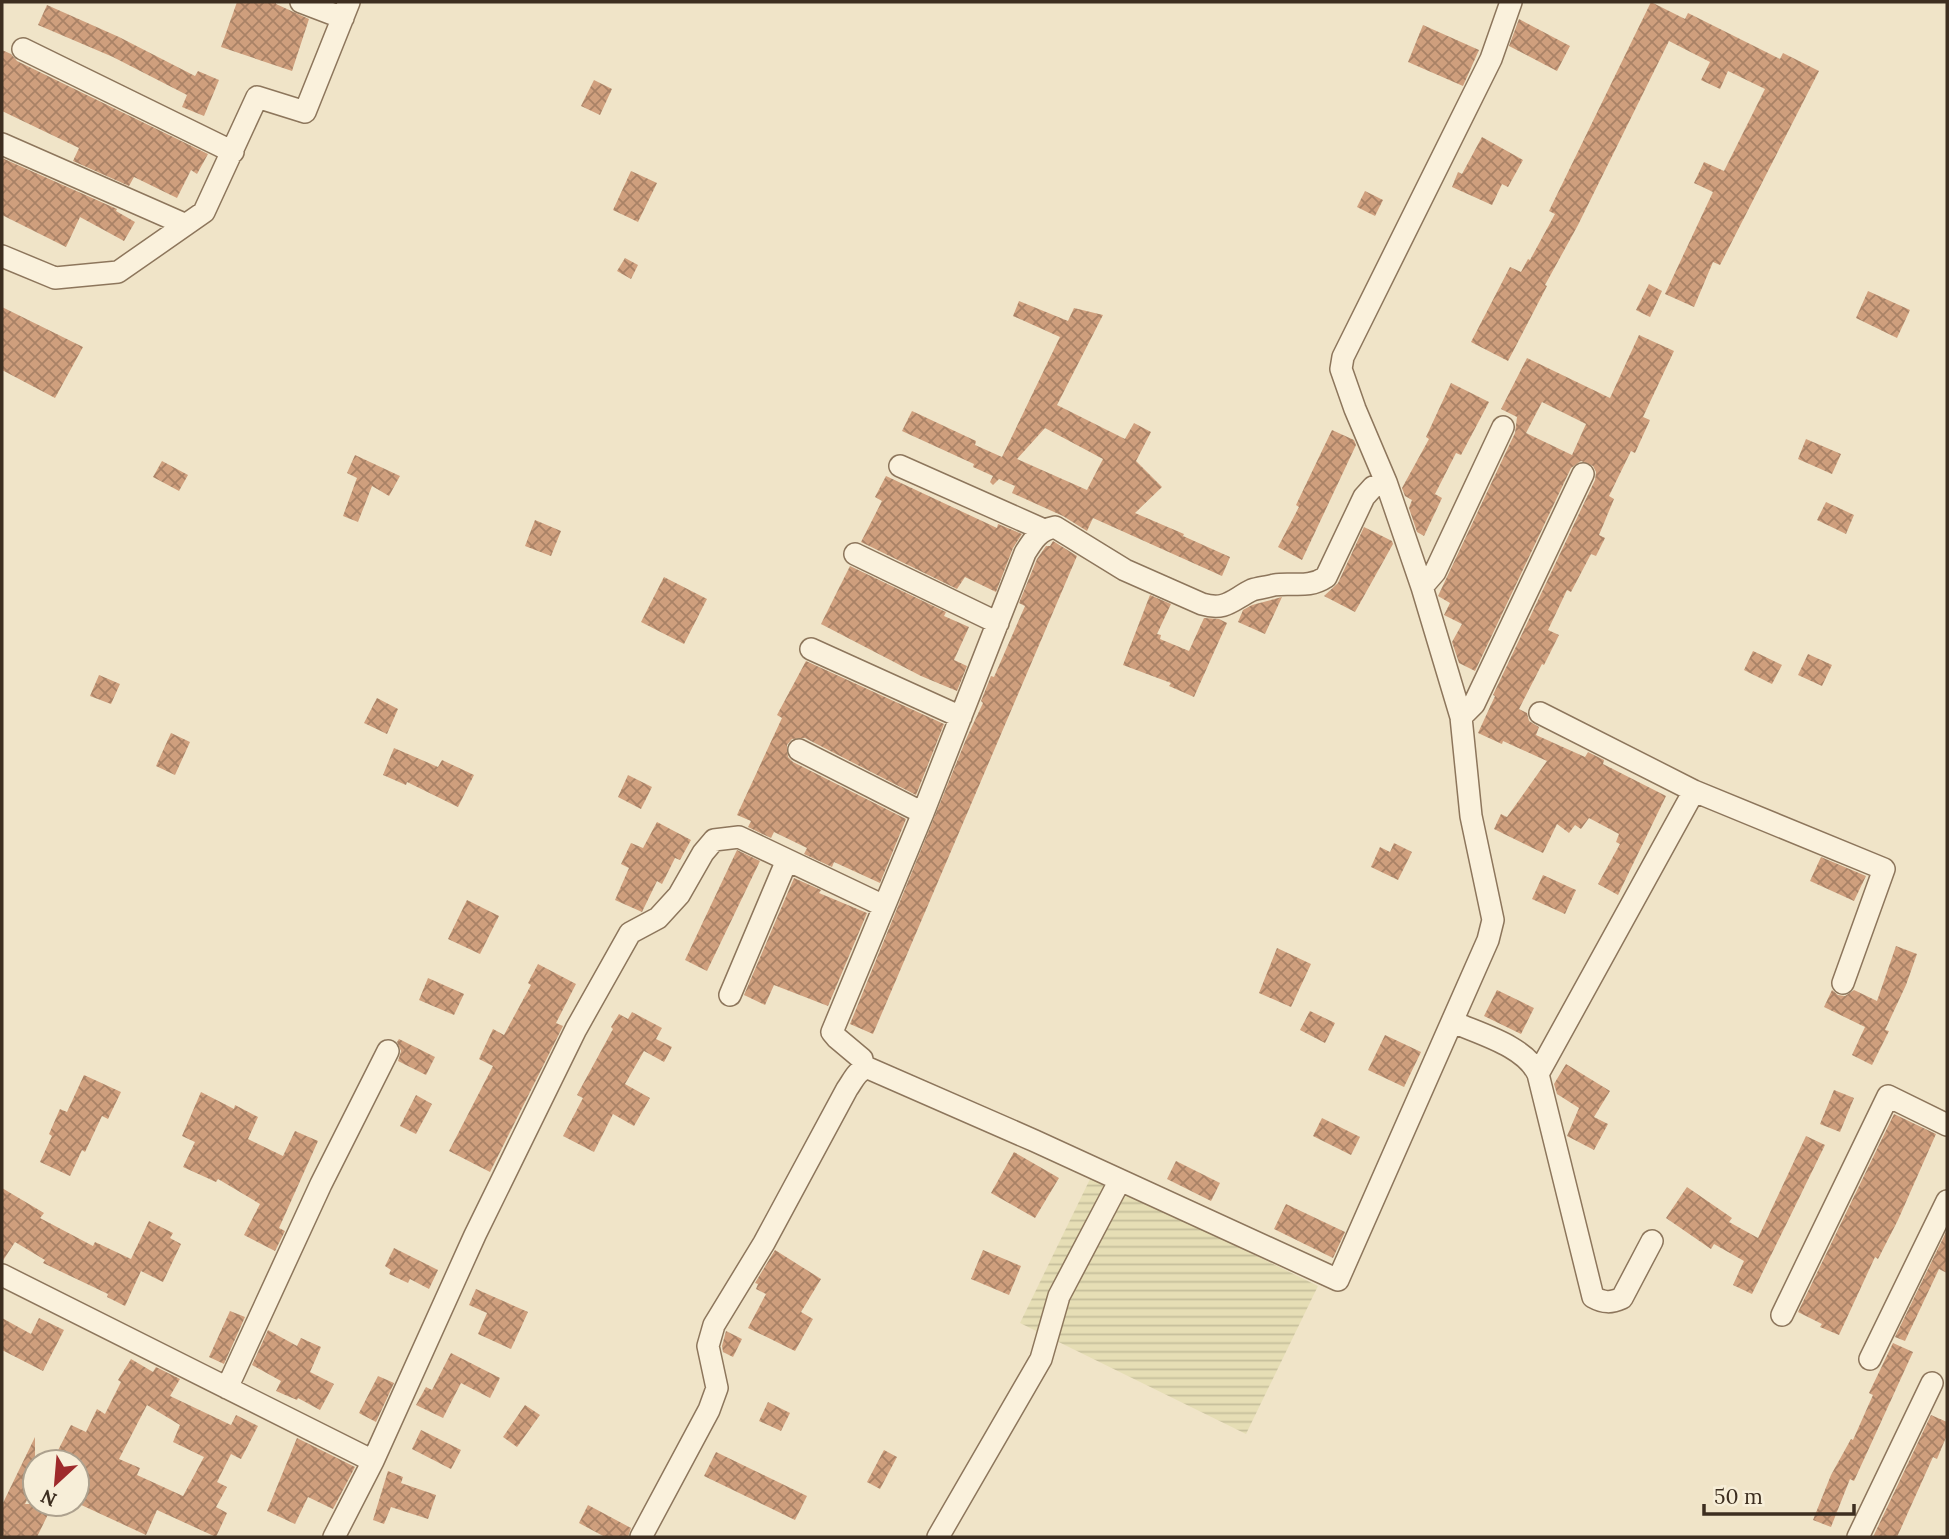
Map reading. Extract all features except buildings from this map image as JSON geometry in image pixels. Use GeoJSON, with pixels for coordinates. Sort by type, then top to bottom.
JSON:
{"type":"FeatureCollection","features":[{"type":"Feature","properties":{"kind":"street"},"geometry":{"type":"LineString","coordinates":[[2,256],[55,278],[118,272],[204,212],[257,97],[306,113],[346,10],[301,2]]}},
{"type":"Feature","properties":{"kind":"street"},"geometry":{"type":"LineString","coordinates":[[641,1537],[709,1410],[717,1388],[708,1346],[714,1325],[764,1243],[848,1089],[863,1069],[1035,1141],[1338,1280],[1488,940],[1493,920],[1471,816],[1461,717],[1422,587],[1386,482],[1341,369],[1343,357],[1491,58],[1511,2]]}},
{"type":"Feature","properties":{"kind":"street"},"geometry":{"type":"LineString","coordinates":[[23,49],[233,152]]}},
{"type":"Feature","properties":{"kind":"street"},"geometry":{"type":"LineString","coordinates":[[2,144],[184,224]]}},
{"type":"Feature","properties":{"kind":"street"},"geometry":{"type":"LineString","coordinates":[[1422,587],[1435,572],[1503,427]]}},
{"type":"Feature","properties":{"kind":"street"},"geometry":{"type":"LineString","coordinates":[[900,466],[1044,530]]}},
{"type":"Feature","properties":{"kind":"street"},"geometry":{"type":"LineString","coordinates":[[1461,717],[1474,704],[1583,474]]}},
{"type":"Feature","properties":{"kind":"street"},"geometry":{"type":"LineString","coordinates":[[863,1069],[862,1059],[832,1032],[923,813],[1025,553],[1033,540],[1044,530],[1055,527],[1125,570],[1202,604],[1222,607],[1254,590],[1278,585],[1316,584],[1326,578],[1364,497],[1373,487],[1386,482]]}},
{"type":"Feature","properties":{"kind":"street"},"geometry":{"type":"LineString","coordinates":[[855,554],[998,623]]}},
{"type":"Feature","properties":{"kind":"street"},"geometry":{"type":"LineString","coordinates":[[811,649],[961,717]]}},
{"type":"Feature","properties":{"kind":"street"},"geometry":{"type":"LineString","coordinates":[[1540,713],[1694,791],[1884,869],[1843,983]]}},
{"type":"Feature","properties":{"kind":"street"},"geometry":{"type":"LineString","coordinates":[[799,750],[923,813]]}},
{"type":"Feature","properties":{"kind":"street"},"geometry":{"type":"LineString","coordinates":[[1538,1074],[1694,791]]}},
{"type":"Feature","properties":{"kind":"street"},"geometry":{"type":"LineString","coordinates":[[334,1537],[373,1461],[475,1235],[576,1029],[630,933],[658,918],[679,895],[714,839],[739,837],[884,906]]}},
{"type":"Feature","properties":{"kind":"street"},"geometry":{"type":"LineString","coordinates":[[730,995],[787,860]]}},
{"type":"Feature","properties":{"kind":"street"},"geometry":{"type":"LineString","coordinates":[[1453,1021],[1520,1052],[1533,1062],[1593,1297],[1611,1303],[1622,1298],[1652,1241]]}},
{"type":"Feature","properties":{"kind":"street"},"geometry":{"type":"LineString","coordinates":[[227,1388],[321,1184],[388,1051]]}},
{"type":"Feature","properties":{"kind":"street"},"geometry":{"type":"LineString","coordinates":[[1782,1315],[1888,1096],[1947,1125]]}},
{"type":"Feature","properties":{"kind":"street"},"geometry":{"type":"LineString","coordinates":[[938,1537],[1041,1359],[1059,1296],[1120,1180]]}},
{"type":"Feature","properties":{"kind":"street"},"geometry":{"type":"LineString","coordinates":[[1870,1359],[1947,1201]]}},
{"type":"Feature","properties":{"kind":"street"},"geometry":{"type":"LineString","coordinates":[[2,1275],[373,1461]]}},
{"type":"Feature","properties":{"kind":"street"},"geometry":{"type":"LineString","coordinates":[[1858,1537],[1932,1383]]}},
{"type":"Feature","properties":{"kind":"shaded area"},"geometry":{"type":"Polygon","coordinates":[[[1092,1175],[1318,1286],[1246,1434],[1020,1323],[1092,1175]]]}}]}
